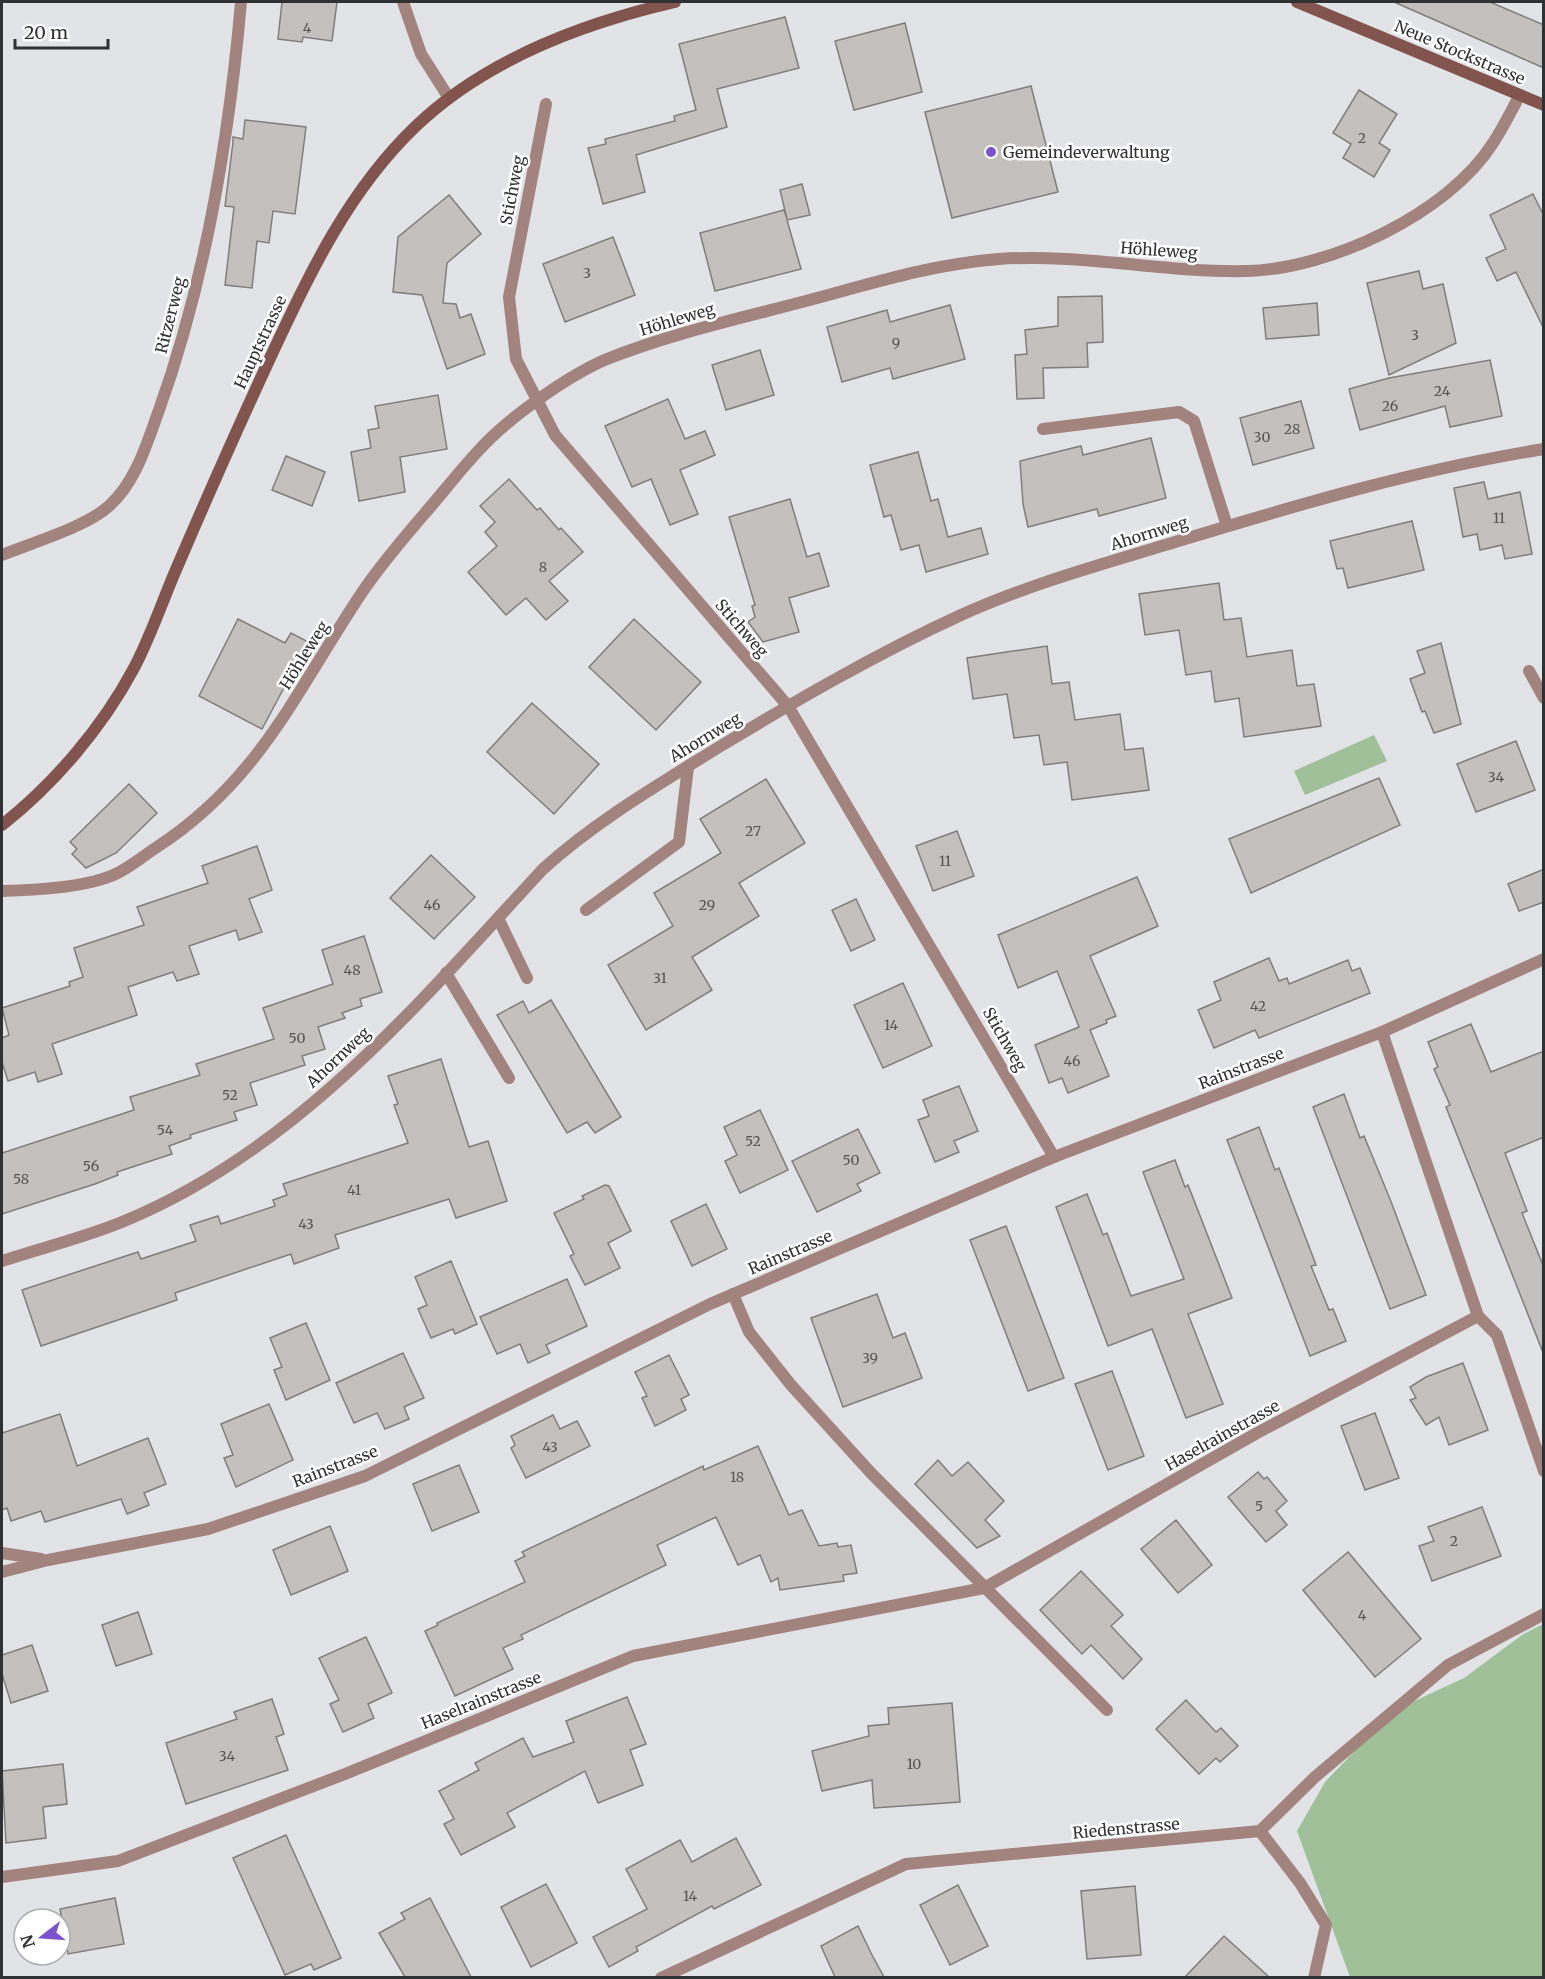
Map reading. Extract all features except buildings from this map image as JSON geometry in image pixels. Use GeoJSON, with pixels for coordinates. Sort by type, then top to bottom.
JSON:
{"type":"FeatureCollection","features":[{"type":"Feature","properties":{"kind":"street","name":"Ritzerweg"},"geometry":{"type":"LineString","coordinates":[[2,555],[84,521],[108,507],[134,474],[181,349],[213,210],[236,67],[242,2]]}},
{"type":"Feature","properties":{"kind":"street"},"geometry":{"type":"LineString","coordinates":[[403,2],[421,54],[449,98]]}},
{"type":"Feature","properties":{"kind":"street","name":"Hauptstrasse"},"geometry":{"type":"LineString","coordinates":[[2,825],[61,771],[134,668],[237,428],[319,255],[341,217],[383,160],[416,125],[449,98],[501,66],[546,44],[641,10],[675,2]]}},
{"type":"Feature","properties":{"kind":"street","name":"Neue Stockstrasse"},"geometry":{"type":"LineString","coordinates":[[1297,2],[1544,105]]}},
{"type":"Feature","properties":{"kind":"street","name":"Höhleweg"},"geometry":{"type":"LineString","coordinates":[[2,891],[43,889],[112,876],[176,835],[221,797],[264,747],[362,593],[397,544],[483,445],[536,402],[594,366],[698,329],[940,265],[1002,259],[1053,258],[1170,268],[1253,271],[1338,251],[1386,233],[1416,216],[1450,191],[1492,146],[1520,95]]}},
{"type":"Feature","properties":{"kind":"street","name":"Stichweg"},"geometry":{"type":"LineString","coordinates":[[546,104],[509,297],[516,359],[536,402],[555,435],[788,706],[1054,1157]]}},
{"type":"Feature","properties":{"kind":"street"},"geometry":{"type":"LineString","coordinates":[[1043,429],[1179,412],[1194,422],[1227,526]]}},
{"type":"Feature","properties":{"kind":"street","name":"Ahornweg"},"geometry":{"type":"LineString","coordinates":[[2,1261],[122,1222],[187,1190],[278,1132],[345,1076],[543,869],[576,841],[688,767],[788,706],[962,614],[1091,568],[1227,526],[1403,476],[1476,459],[1544,448]]}},
{"type":"Feature","properties":{"kind":"street"},"geometry":{"type":"LineString","coordinates":[[1529,671],[1544,698]]}},
{"type":"Feature","properties":{"kind":"street"},"geometry":{"type":"LineString","coordinates":[[586,910],[679,842],[688,767]]}},
{"type":"Feature","properties":{"kind":"street"},"geometry":{"type":"LineString","coordinates":[[498,918],[527,978]]}},
{"type":"Feature","properties":{"kind":"street","name":"Rainstrasse"},"geometry":{"type":"LineString","coordinates":[[2,1572],[48,1560],[207,1529],[365,1476],[733,1294],[1054,1157],[1382,1032],[1544,959]]}},
{"type":"Feature","properties":{"kind":"street"},"geometry":{"type":"LineString","coordinates":[[446,973],[509,1078]]}},
{"type":"Feature","properties":{"kind":"street"},"geometry":{"type":"LineString","coordinates":[[1382,1032],[1478,1316],[1497,1335],[1544,1470]]}},
{"type":"Feature","properties":{"kind":"street"},"geometry":{"type":"LineString","coordinates":[[733,1294],[749,1332],[791,1385],[871,1473],[1107,1710]]}},
{"type":"Feature","properties":{"kind":"street","name":"Haselrainstrasse"},"geometry":{"type":"LineString","coordinates":[[2,1877],[118,1861],[345,1774],[633,1656],[984,1588],[1257,1433],[1478,1316]]}},
{"type":"Feature","properties":{"kind":"street","name":"Rainstrasse"},"geometry":{"type":"LineString","coordinates":[[2,1553],[48,1560]]}},
{"type":"Feature","properties":{"kind":"street"},"geometry":{"type":"LineString","coordinates":[[1314,1977],[1326,1925],[1300,1883],[1260,1831],[1316,1776],[1448,1665],[1544,1614]]}},
{"type":"Feature","properties":{"kind":"street","name":"Riedenstrasse"},"geometry":{"type":"LineString","coordinates":[[661,1977],[906,1864],[1260,1831]]}},
{"type":"Feature","properties":{"kind":"green space"},"geometry":{"type":"Polygon","coordinates":[[[1374,735],[1387,761],[1305,795],[1294,771],[1374,735]]]}},
{"type":"Feature","properties":{"kind":"green space"},"geometry":{"type":"Polygon","coordinates":[[[1543,1624],[1543,1977],[1350,1977],[1297,1831],[1325,1782],[1393,1711],[1464,1678],[1522,1635],[1543,1624]]]}},
{"type":"Feature","properties":{"kind":"place","name":"Gemeindeverwaltung"},"geometry":{"type":"Point","coordinates":[991,152]}}]}
